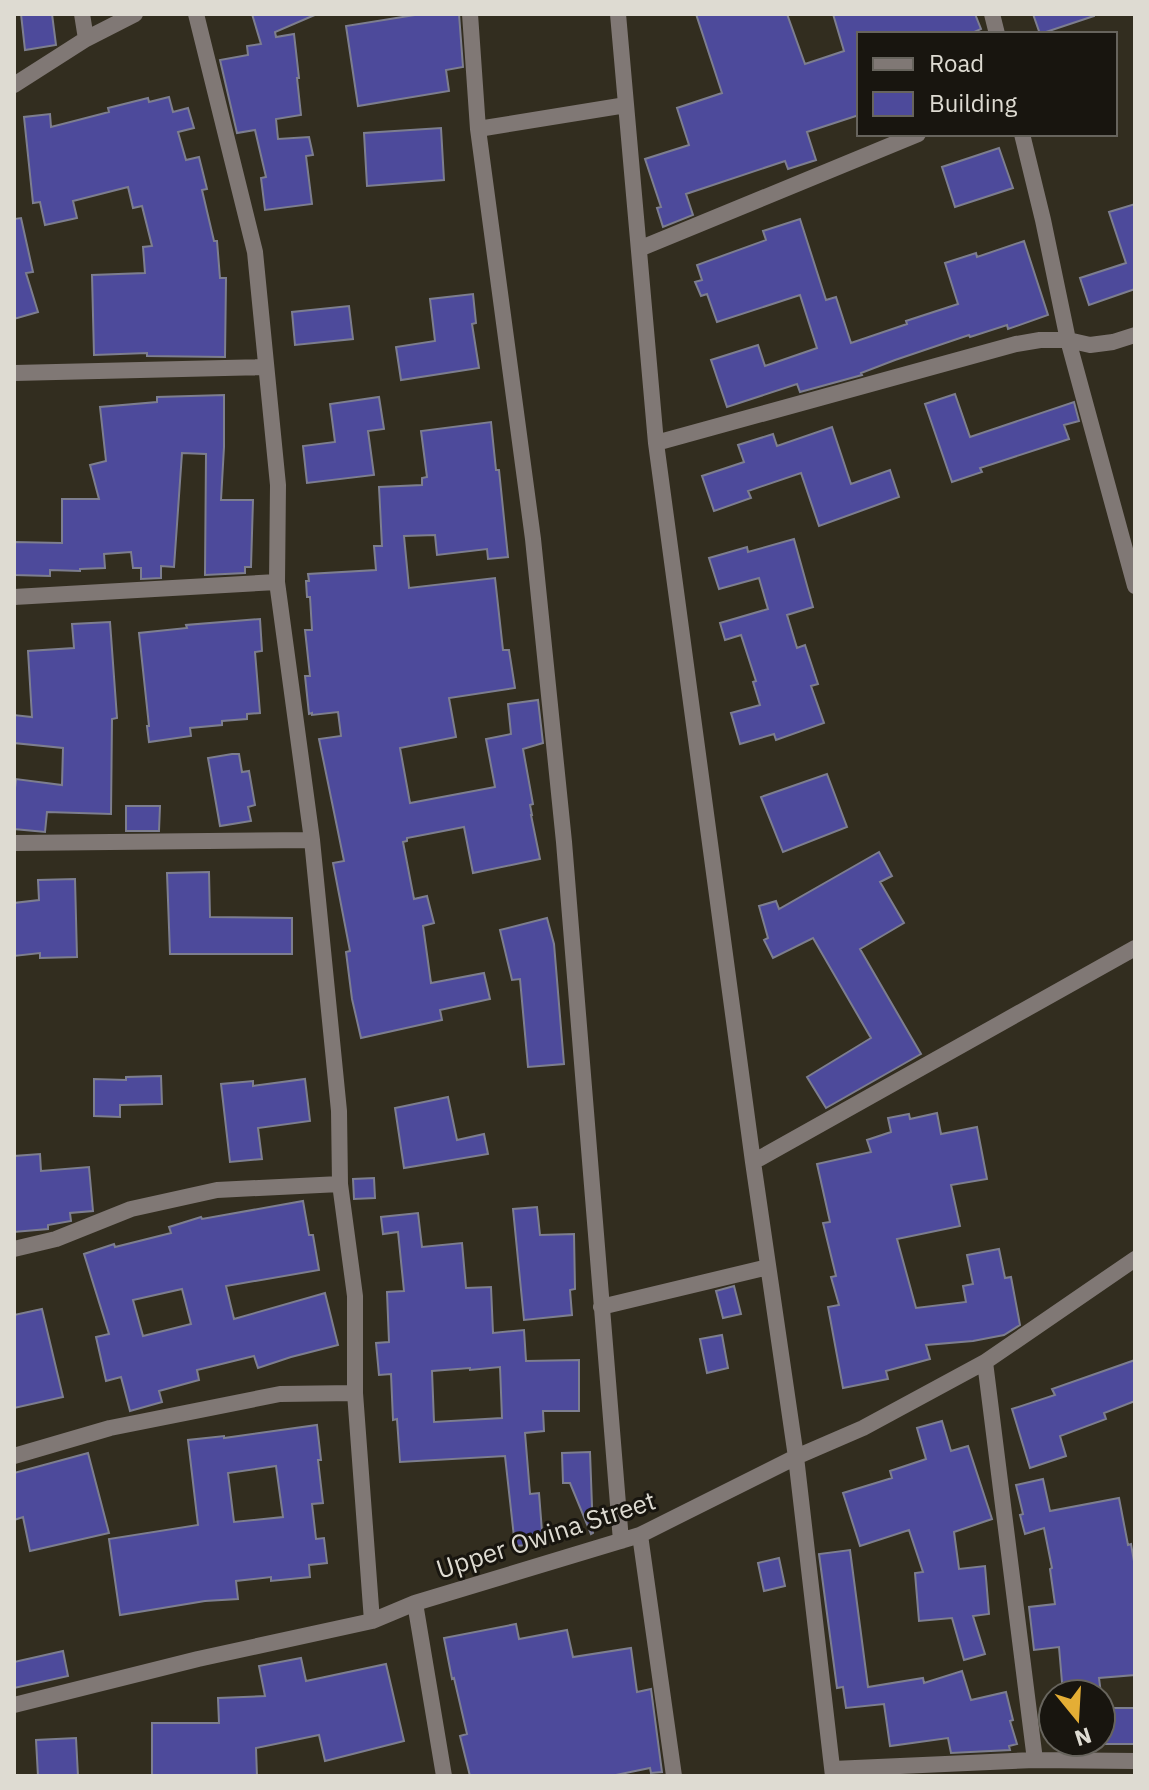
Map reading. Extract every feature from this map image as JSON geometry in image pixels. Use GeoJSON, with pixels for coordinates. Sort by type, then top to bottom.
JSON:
{"type":"FeatureCollection","features":[{"type":"Feature","properties":{"kind":"street"},"geometry":{"type":"LineString","coordinates":[[82,14],[86,39]]}},
{"type":"Feature","properties":{"kind":"street"},"geometry":{"type":"LineString","coordinates":[[14,85],[86,39],[135,14]]}},
{"type":"Feature","properties":{"kind":"street"},"geometry":{"type":"LineString","coordinates":[[196,14],[255,252],[278,485],[277,582],[312,840],[339,1111],[340,1184],[355,1296],[355,1393],[372,1621]]}},
{"type":"Feature","properties":{"kind":"street"},"geometry":{"type":"LineString","coordinates":[[470,14],[478,129],[533,539],[565,857],[621,1541]]}},
{"type":"Feature","properties":{"kind":"street"},"geometry":{"type":"LineString","coordinates":[[618,14],[656,443],[796,1457],[833,1772],[1035,1760],[1135,1761]]}},
{"type":"Feature","properties":{"kind":"street"},"geometry":{"type":"LineString","coordinates":[[478,129],[626,105]]}},
{"type":"Feature","properties":{"kind":"street"},"geometry":{"type":"LineString","coordinates":[[639,249],[913,136]]}},
{"type":"Feature","properties":{"kind":"street"},"geometry":{"type":"LineString","coordinates":[[1022,136],[1068,340],[1135,586]]}},
{"type":"Feature","properties":{"kind":"street"},"geometry":{"type":"LineString","coordinates":[[656,443],[1016,344],[1068,340],[1090,345],[1135,335]]}},
{"type":"Feature","properties":{"kind":"street"},"geometry":{"type":"LineString","coordinates":[[14,373],[266,367]]}},
{"type":"Feature","properties":{"kind":"street"},"geometry":{"type":"LineString","coordinates":[[14,597],[277,582]]}},
{"type":"Feature","properties":{"kind":"street"},"geometry":{"type":"LineString","coordinates":[[14,843],[312,840]]}},
{"type":"Feature","properties":{"kind":"street"},"geometry":{"type":"LineString","coordinates":[[753,1162],[1135,948]]}},
{"type":"Feature","properties":{"kind":"street"},"geometry":{"type":"LineString","coordinates":[[14,1249],[56,1239],[131,1209],[217,1190],[340,1184]]}},
{"type":"Feature","properties":{"kind":"street","name":"Upper Owina Street"},"geometry":{"type":"LineString","coordinates":[[14,1705],[198,1659],[372,1621],[415,1603],[640,1535],[796,1457],[863,1428],[985,1362],[1135,1259]]}},
{"type":"Feature","properties":{"kind":"street"},"geometry":{"type":"LineString","coordinates":[[601,1307],[768,1267]]}},
{"type":"Feature","properties":{"kind":"street"},"geometry":{"type":"LineString","coordinates":[[985,1362],[1035,1760]]}},
{"type":"Feature","properties":{"kind":"street"},"geometry":{"type":"LineString","coordinates":[[14,1456],[110,1428],[280,1394],[355,1393]]}},
{"type":"Feature","properties":{"kind":"street"},"geometry":{"type":"LineString","coordinates":[[640,1535],[674,1776]]}},
{"type":"Feature","properties":{"kind":"street"},"geometry":{"type":"LineString","coordinates":[[415,1603],[444,1776]]}},
{"type":"Feature","properties":{"kind":"building"},"geometry":{"type":"Polygon","coordinates":[[[21,14],[52,14],[56,45],[25,50],[21,14]]]}},
{"type":"Feature","properties":{"kind":"building"},"geometry":{"type":"Polygon","coordinates":[[[252,14],[317,14],[275,32],[276,37],[294,34],[301,115],[276,119],[278,139],[309,137],[313,155],[306,156],[312,204],[265,210],[261,178],[266,177],[255,130],[237,133],[220,60],[248,55],[247,46],[261,44],[252,14]]]}},
{"type":"Feature","properties":{"kind":"building"},"geometry":{"type":"Polygon","coordinates":[[[421,14],[459,14],[463,67],[446,70],[449,91],[358,106],[346,26],[421,14]]]}},
{"type":"Feature","properties":{"kind":"building"},"geometry":{"type":"Polygon","coordinates":[[[696,14],[787,14],[805,64],[844,51],[833,14],[975,14],[981,29],[974,32],[857,32],[857,116],[807,132],[816,160],[788,169],[785,161],[686,194],[693,215],[663,227],[657,208],[661,207],[645,159],[689,145],[677,108],[722,93],[696,14]]]}},
{"type":"Feature","properties":{"kind":"building"},"geometry":{"type":"Polygon","coordinates":[[[1033,14],[1094,14],[1046,32],[1039,32],[1033,14]]]}},
{"type":"Feature","properties":{"kind":"building"},"geometry":{"type":"Polygon","coordinates":[[[169,97],[173,112],[188,108],[194,128],[178,132],[186,160],[199,157],[207,189],[202,190],[214,241],[217,241],[220,278],[226,278],[225,357],[147,356],[147,353],[94,355],[92,275],[145,273],[143,247],[152,246],[142,206],[133,208],[128,187],[73,201],[77,218],[45,225],[40,202],[33,203],[24,117],[50,114],[51,127],[109,112],[108,108],[148,98],[149,102],[169,97]]]}},
{"type":"Feature","properties":{"kind":"building"},"geometry":{"type":"Polygon","coordinates":[[[441,128],[444,180],[367,186],[364,133],[441,128]]]}},
{"type":"Feature","properties":{"kind":"building"},"geometry":{"type":"Polygon","coordinates":[[[999,148],[1013,188],[955,207],[942,167],[999,148]]]}},
{"type":"Feature","properties":{"kind":"building"},"geometry":{"type":"Polygon","coordinates":[[[1135,204],[1135,289],[1089,305],[1080,278],[1126,263],[1109,212],[1135,204]]]}},
{"type":"Feature","properties":{"kind":"building"},"geometry":{"type":"Polygon","coordinates":[[[21,218],[33,272],[26,273],[38,312],[14,319],[14,219],[21,218]]]}},
{"type":"Feature","properties":{"kind":"building"},"geometry":{"type":"Polygon","coordinates":[[[800,219],[826,300],[836,297],[851,343],[958,304],[945,263],[976,253],[977,257],[1024,241],[1048,315],[1008,329],[1007,325],[969,335],[895,360],[862,375],[800,392],[797,384],[727,407],[711,360],[758,345],[765,366],[817,348],[800,295],[717,322],[707,294],[701,296],[695,282],[702,280],[697,265],[766,240],[763,231],[800,219]]]}},
{"type":"Feature","properties":{"kind":"building"},"geometry":{"type":"Polygon","coordinates":[[[473,294],[476,323],[472,324],[479,368],[401,380],[396,347],[435,341],[430,299],[473,294]]]}},
{"type":"Feature","properties":{"kind":"building"},"geometry":{"type":"Polygon","coordinates":[[[349,306],[353,339],[295,345],[292,312],[349,306]]]}},
{"type":"Feature","properties":{"kind":"building"},"geometry":{"type":"Polygon","coordinates":[[[955,394],[970,437],[1074,402],[1079,421],[1064,425],[1069,439],[980,468],[982,472],[952,482],[925,404],[955,394]]]}},
{"type":"Feature","properties":{"kind":"building"},"geometry":{"type":"Polygon","coordinates":[[[224,395],[221,500],[253,500],[251,567],[245,567],[245,573],[205,575],[206,454],[182,453],[174,567],[161,566],[161,578],[141,579],[141,568],[133,568],[131,552],[104,554],[105,568],[50,570],[50,576],[14,575],[14,542],[62,543],[62,499],[99,499],[90,465],[106,461],[100,407],[157,402],[157,397],[224,395]]]}},
{"type":"Feature","properties":{"kind":"building"},"geometry":{"type":"Polygon","coordinates":[[[379,397],[384,429],[368,431],[374,475],[307,483],[303,446],[335,442],[330,404],[379,397]]]}},
{"type":"Feature","properties":{"kind":"building"},"geometry":{"type":"Polygon","coordinates":[[[491,422],[508,557],[488,559],[487,549],[437,555],[435,535],[404,536],[409,588],[495,578],[503,650],[509,650],[515,688],[449,698],[456,737],[400,748],[410,803],[495,787],[486,739],[511,734],[508,704],[538,700],[543,743],[523,749],[540,859],[473,873],[464,827],[407,838],[403,842],[414,899],[427,896],[434,923],[423,926],[431,983],[484,973],[490,999],[440,1010],[442,1020],[361,1038],[346,952],[350,951],[333,863],[344,861],[319,739],[341,736],[338,712],[309,714],[305,676],[310,676],[305,630],[312,630],[306,581],[309,581],[308,574],[376,570],[374,546],[382,546],[379,487],[422,485],[422,478],[427,477],[421,431],[491,422]]]}},
{"type":"Feature","properties":{"kind":"building"},"geometry":{"type":"Polygon","coordinates":[[[832,427],[851,484],[890,470],[899,497],[819,526],[801,473],[748,491],[751,498],[714,511],[702,476],[744,462],[738,445],[773,434],[777,446],[832,427]]]}},
{"type":"Feature","properties":{"kind":"building"},"geometry":{"type":"Polygon","coordinates":[[[794,539],[813,607],[787,615],[797,648],[805,645],[818,684],[811,686],[824,723],[776,740],[774,734],[740,744],[731,713],[760,705],[753,682],[756,681],[741,635],[725,640],[720,623],[768,609],[759,578],[719,589],[709,558],[747,547],[748,552],[794,539]]]}},
{"type":"Feature","properties":{"kind":"building"},"geometry":{"type":"Polygon","coordinates":[[[260,619],[262,651],[255,652],[260,713],[247,714],[247,719],[222,721],[222,725],[190,728],[191,736],[149,742],[139,633],[187,628],[186,625],[260,619]]]}},
{"type":"Feature","properties":{"kind":"building"},"geometry":{"type":"Polygon","coordinates":[[[110,622],[117,718],[112,719],[111,814],[47,812],[45,832],[14,829],[16,779],[62,785],[63,748],[14,743],[14,715],[32,717],[28,651],[74,648],[72,624],[110,622]]]}},
{"type":"Feature","properties":{"kind":"building"},"geometry":{"type":"Polygon","coordinates":[[[239,754],[242,772],[249,771],[255,805],[248,807],[251,821],[220,826],[208,758],[239,754]]]}},
{"type":"Feature","properties":{"kind":"building"},"geometry":{"type":"Polygon","coordinates":[[[827,774],[847,827],[783,852],[761,797],[827,774]]]}},
{"type":"Feature","properties":{"kind":"building"},"geometry":{"type":"Polygon","coordinates":[[[126,806],[160,806],[159,831],[126,831],[126,806]]]}},
{"type":"Feature","properties":{"kind":"building"},"geometry":{"type":"Polygon","coordinates":[[[879,852],[892,876],[880,882],[904,923],[860,949],[921,1054],[826,1108],[807,1077],[871,1038],[813,938],[773,958],[764,940],[768,938],[759,906],[776,901],[779,909],[879,852]]]}},
{"type":"Feature","properties":{"kind":"building"},"geometry":{"type":"Polygon","coordinates":[[[209,872],[210,917],[292,918],[292,954],[170,954],[167,873],[209,872]]]}},
{"type":"Feature","properties":{"kind":"building"},"geometry":{"type":"Polygon","coordinates":[[[75,879],[77,957],[40,958],[40,953],[14,956],[14,903],[39,900],[38,880],[75,879]]]}},
{"type":"Feature","properties":{"kind":"building"},"geometry":{"type":"Polygon","coordinates":[[[547,918],[554,944],[564,1064],[528,1067],[520,979],[512,980],[500,930],[547,918]]]}},
{"type":"Feature","properties":{"kind":"building"},"geometry":{"type":"Polygon","coordinates":[[[161,1076],[162,1104],[120,1105],[120,1117],[94,1116],[94,1079],[126,1080],[126,1077],[161,1076]]]}},
{"type":"Feature","properties":{"kind":"building"},"geometry":{"type":"Polygon","coordinates":[[[305,1079],[310,1121],[258,1128],[262,1159],[230,1162],[221,1084],[253,1081],[253,1086],[305,1079]]]}},
{"type":"Feature","properties":{"kind":"building"},"geometry":{"type":"Polygon","coordinates":[[[448,1097],[457,1140],[484,1134],[488,1154],[404,1168],[395,1108],[448,1097]]]}},
{"type":"Feature","properties":{"kind":"building"},"geometry":{"type":"Polygon","coordinates":[[[937,1113],[941,1134],[977,1127],[987,1179],[951,1185],[960,1226],[897,1239],[916,1308],[966,1302],[963,1286],[973,1284],[967,1255],[999,1249],[1005,1278],[1011,1277],[1020,1325],[1004,1335],[926,1345],[930,1359],[886,1371],[888,1379],[843,1388],[828,1307],[839,1305],[831,1277],[836,1276],[823,1223],[830,1222],[817,1164],[871,1152],[867,1140],[891,1132],[888,1118],[909,1114],[910,1119],[937,1113]]]}},
{"type":"Feature","properties":{"kind":"building"},"geometry":{"type":"Polygon","coordinates":[[[40,1154],[41,1171],[89,1167],[93,1211],[70,1213],[71,1221],[48,1225],[48,1229],[14,1232],[14,1156],[40,1154]]]}},
{"type":"Feature","properties":{"kind":"building"},"geometry":{"type":"Polygon","coordinates":[[[374,1178],[375,1198],[354,1199],[353,1179],[374,1178]]]}},
{"type":"Feature","properties":{"kind":"building"},"geometry":{"type":"Polygon","coordinates":[[[303,1201],[319,1270],[226,1286],[234,1319],[325,1293],[338,1345],[258,1368],[254,1356],[197,1370],[199,1380],[159,1391],[162,1402],[130,1411],[121,1377],[106,1381],[96,1337],[109,1334],[84,1254],[114,1244],[115,1247],[171,1233],[169,1227],[303,1201]],[[182,1289],[133,1300],[143,1336],[191,1324],[182,1289]]]}},
{"type":"Feature","properties":{"kind":"building"},"geometry":{"type":"Polygon","coordinates":[[[537,1207],[540,1235],[574,1234],[575,1289],[570,1290],[572,1315],[524,1320],[513,1209],[537,1207]]]}},
{"type":"Feature","properties":{"kind":"building"},"geometry":{"type":"Polygon","coordinates":[[[418,1213],[422,1247],[462,1243],[466,1288],[491,1287],[493,1333],[524,1330],[526,1361],[579,1360],[579,1411],[543,1411],[544,1431],[525,1433],[530,1494],[539,1493],[543,1544],[515,1546],[505,1456],[400,1462],[397,1419],[393,1420],[391,1374],[379,1375],[376,1343],[389,1342],[387,1292],[404,1291],[398,1232],[383,1234],[381,1217],[418,1213]],[[500,1367],[432,1371],[434,1422],[502,1418],[500,1367]]]}},
{"type":"Feature","properties":{"kind":"building"},"geometry":{"type":"Polygon","coordinates":[[[734,1286],[741,1314],[723,1318],[716,1291],[734,1286]]]}},
{"type":"Feature","properties":{"kind":"building"},"geometry":{"type":"Polygon","coordinates":[[[42,1309],[63,1397],[14,1408],[14,1315],[42,1309]]]}},
{"type":"Feature","properties":{"kind":"building"},"geometry":{"type":"Polygon","coordinates":[[[722,1335],[728,1368],[707,1373],[700,1339],[722,1335]]]}},
{"type":"Feature","properties":{"kind":"building"},"geometry":{"type":"Polygon","coordinates":[[[1135,1360],[1135,1401],[1104,1413],[1106,1419],[1060,1436],[1066,1456],[1030,1468],[1012,1409],[1055,1395],[1052,1389],[1135,1360]]]}},
{"type":"Feature","properties":{"kind":"building"},"geometry":{"type":"Polygon","coordinates":[[[942,1421],[951,1451],[968,1446],[992,1519],[954,1532],[959,1569],[985,1566],[989,1614],[973,1616],[985,1654],[964,1660],[952,1618],[919,1621],[915,1573],[923,1572],[909,1530],[860,1546],[843,1493],[892,1478],[890,1471],[926,1459],[917,1428],[942,1421]]]}},
{"type":"Feature","properties":{"kind":"building"},"geometry":{"type":"Polygon","coordinates":[[[317,1425],[323,1503],[312,1504],[316,1539],[324,1538],[327,1563],[309,1565],[310,1577],[236,1581],[238,1599],[205,1601],[120,1615],[109,1539],[198,1525],[188,1440],[317,1425]],[[276,1466],[228,1473],[234,1522],[283,1517],[276,1466]]]}},
{"type":"Feature","properties":{"kind":"building"},"geometry":{"type":"Polygon","coordinates":[[[590,1452],[591,1534],[570,1483],[563,1483],[562,1453],[590,1452]]]}},
{"type":"Feature","properties":{"kind":"building"},"geometry":{"type":"Polygon","coordinates":[[[88,1453],[109,1533],[30,1551],[23,1517],[14,1520],[14,1473],[88,1453]]]}},
{"type":"Feature","properties":{"kind":"building"},"geometry":{"type":"Polygon","coordinates":[[[1043,1479],[1050,1511],[1119,1498],[1135,1567],[1135,1675],[1062,1678],[1059,1647],[1034,1650],[1029,1607],[1055,1604],[1052,1568],[1044,1528],[1025,1534],[1016,1485],[1043,1479]]]}},
{"type":"Feature","properties":{"kind":"building"},"geometry":{"type":"Polygon","coordinates":[[[850,1550],[868,1687],[923,1678],[924,1683],[962,1671],[971,1700],[1006,1692],[1017,1744],[1009,1746],[1010,1750],[951,1753],[948,1738],[890,1746],[884,1704],[846,1708],[843,1687],[837,1688],[819,1554],[850,1550]]]}},
{"type":"Feature","properties":{"kind":"building"},"geometry":{"type":"Polygon","coordinates":[[[779,1558],[785,1586],[764,1591],[758,1563],[779,1558]]]}},
{"type":"Feature","properties":{"kind":"building"},"geometry":{"type":"Polygon","coordinates":[[[516,1624],[519,1639],[567,1630],[573,1657],[631,1648],[637,1692],[651,1689],[662,1772],[651,1773],[650,1768],[611,1776],[470,1776],[460,1736],[467,1734],[444,1638],[516,1624]]]}},
{"type":"Feature","properties":{"kind":"building"},"geometry":{"type":"Polygon","coordinates":[[[63,1651],[68,1676],[14,1688],[14,1662],[63,1651]]]}},
{"type":"Feature","properties":{"kind":"building"},"geometry":{"type":"Polygon","coordinates":[[[301,1658],[306,1681],[386,1664],[404,1741],[325,1761],[319,1735],[256,1748],[257,1776],[152,1776],[152,1723],[219,1723],[218,1698],[265,1696],[259,1666],[301,1658]]]}},
{"type":"Feature","properties":{"kind":"building"},"geometry":{"type":"Polygon","coordinates":[[[1117,1708],[1135,1708],[1135,1744],[1117,1744],[1117,1708]]]}},
{"type":"Feature","properties":{"kind":"building"},"geometry":{"type":"Polygon","coordinates":[[[76,1738],[78,1776],[38,1776],[36,1740],[76,1738]]]}}]}
